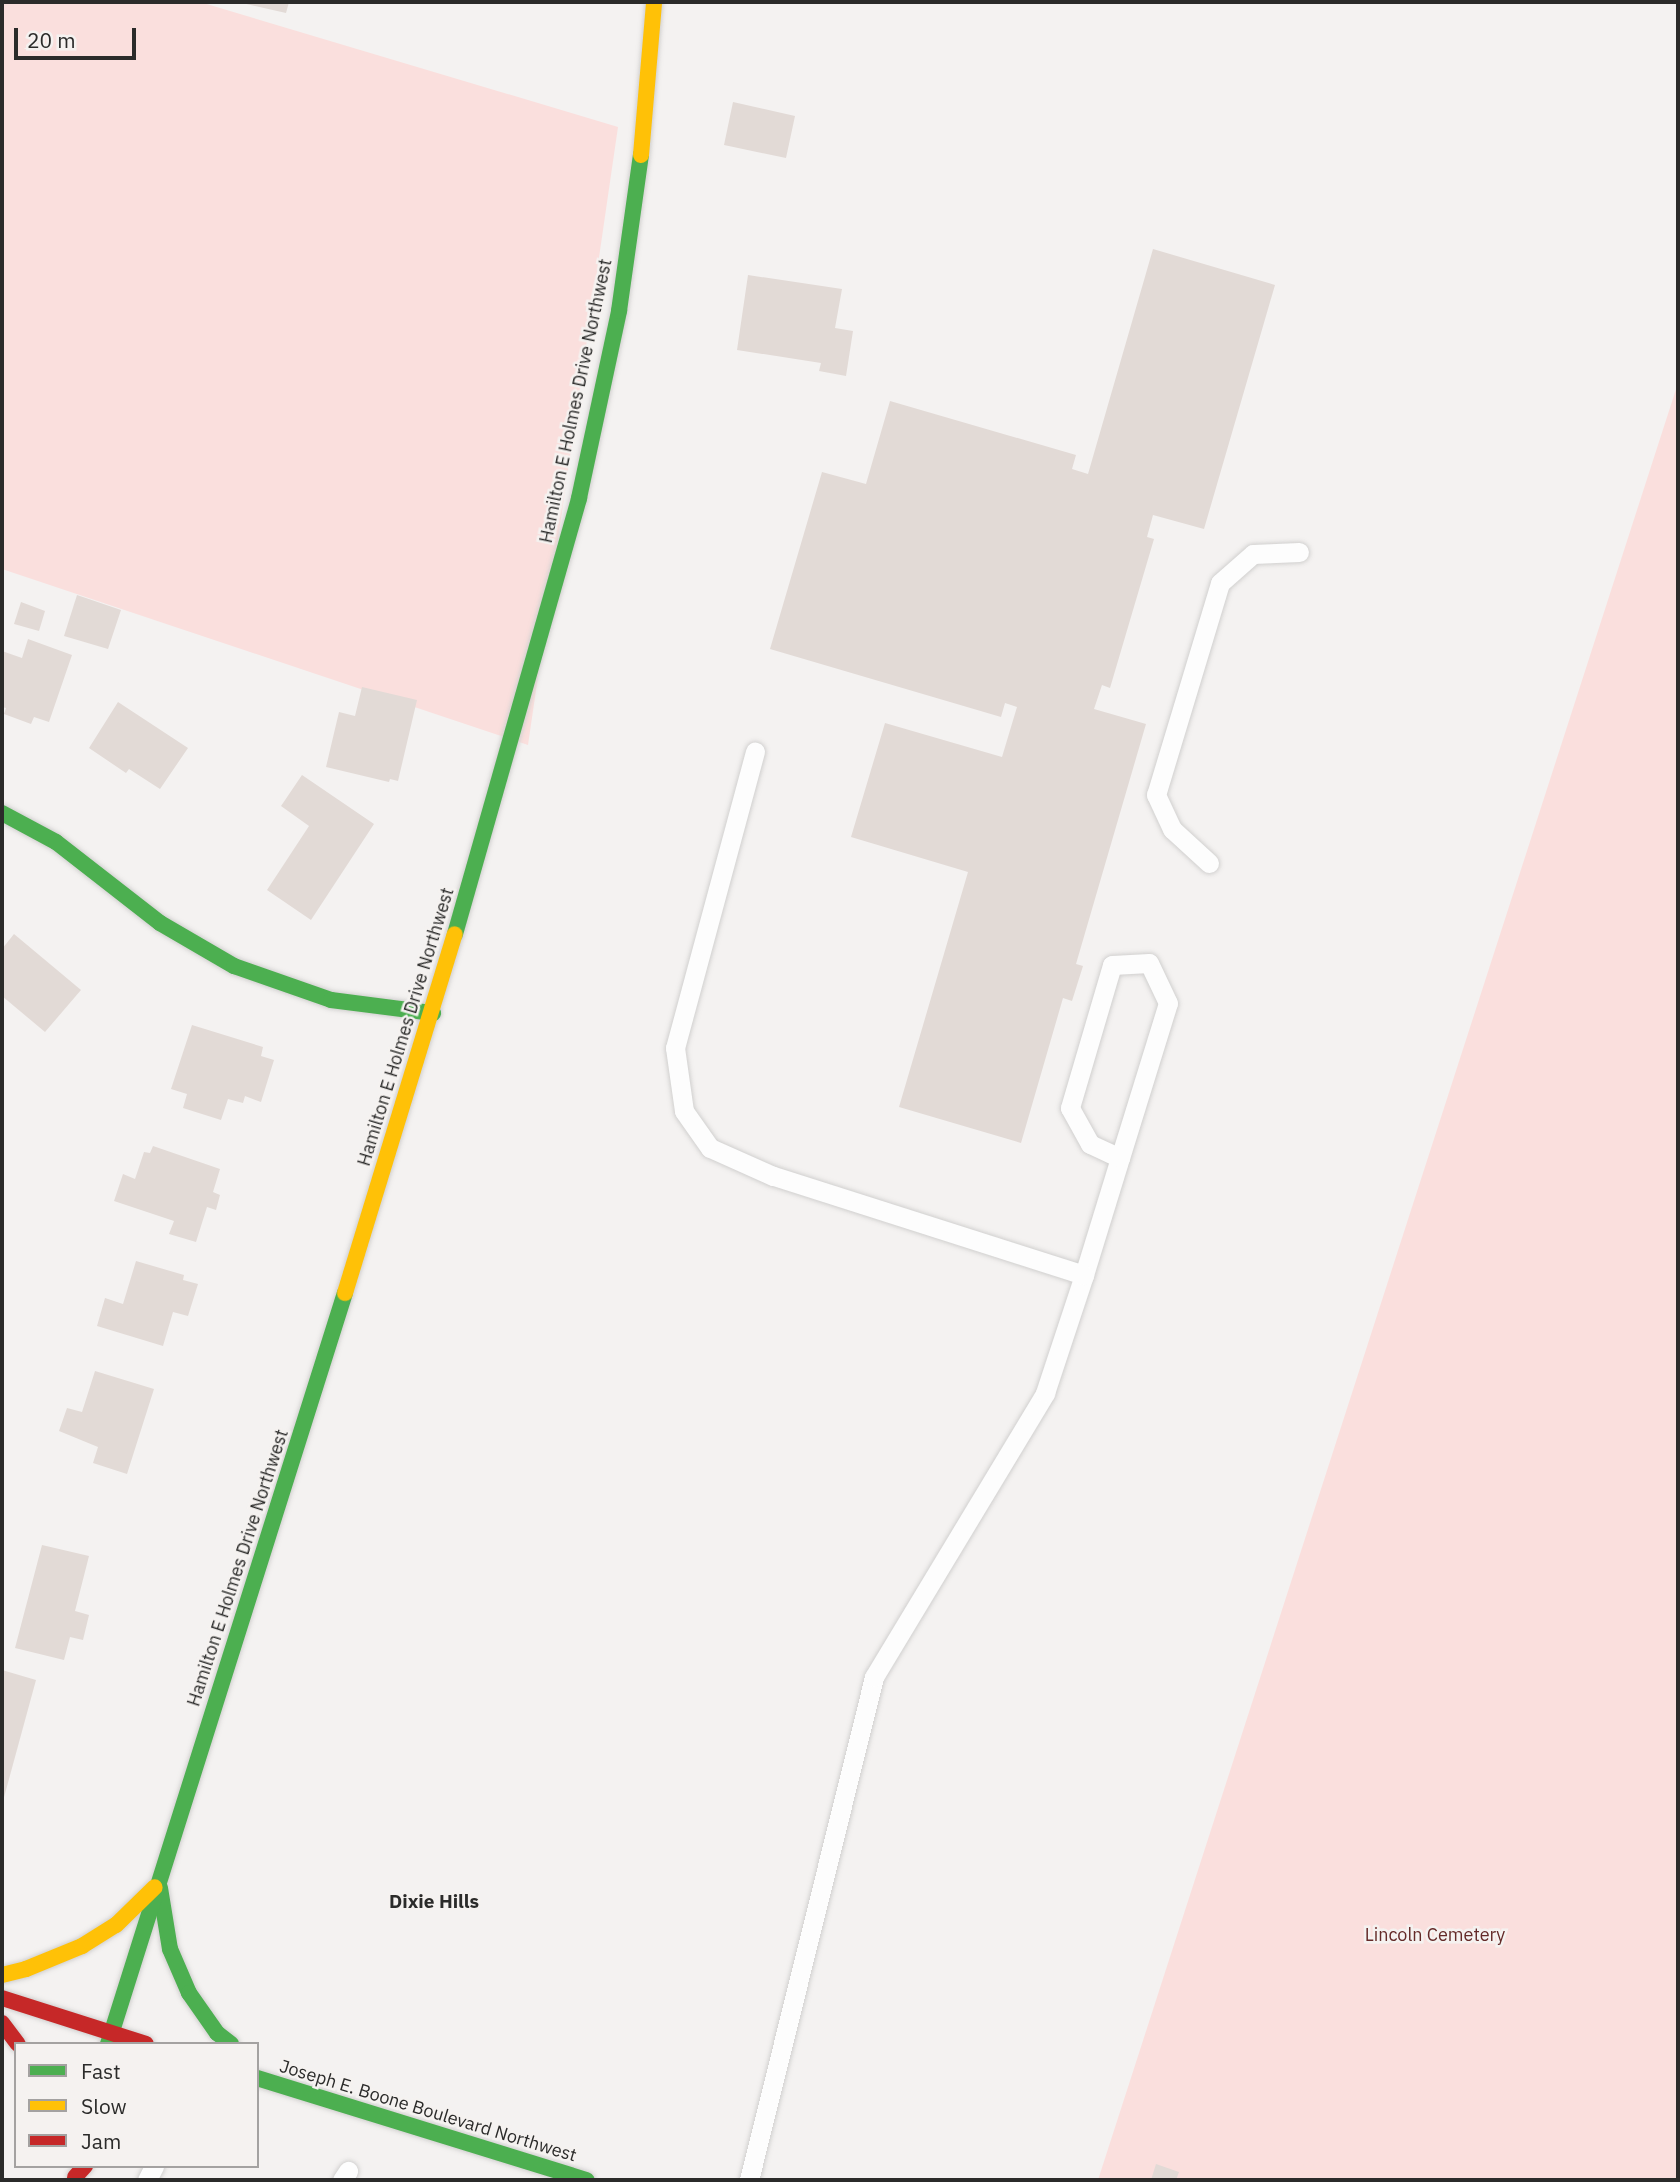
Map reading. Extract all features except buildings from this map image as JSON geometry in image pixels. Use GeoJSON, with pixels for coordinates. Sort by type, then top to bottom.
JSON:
{"type":"FeatureCollection","features":[{"type":"Feature","properties":{"kind":"main road","name":"Hamilton E Holmes Drive Northwest"},"geometry":{"type":"LineString","coordinates":[[110,2038],[433,1013],[579,498],[619,310],[647,116],[654,2]]}},
{"type":"Feature","properties":{"kind":"main road"},"geometry":{"type":"LineString","coordinates":[[2,813],[56,842],[160,923],[234,966],[331,1000],[433,1013]]}},
{"type":"Feature","properties":{"kind":"main road"},"geometry":{"type":"LineString","coordinates":[[2,1975],[26,1969],[82,1946],[116,1925],[159,1883]]}},
{"type":"Feature","properties":{"kind":"main road"},"geometry":{"type":"LineString","coordinates":[[159,1883],[170,1949],[189,1993],[217,2033],[228,2042]]}},
{"type":"Feature","properties":{"kind":"main road"},"geometry":{"type":"LineString","coordinates":[[2,1998],[110,2038],[134,2042]]}},
{"type":"Feature","properties":{"kind":"main road"},"geometry":{"type":"LineString","coordinates":[[2,2024],[16,2042]]}},
{"type":"Feature","properties":{"kind":"main road"},"geometry":{"type":"LineString","coordinates":[[259,2066],[286,2087]]}},
{"type":"Feature","properties":{"kind":"main road","name":"Joseph E. Boone Boulevard Northwest"},"geometry":{"type":"LineString","coordinates":[[259,2079],[587,2180]]}},
{"type":"Feature","properties":{"kind":"main road"},"geometry":{"type":"LineString","coordinates":[[259,2089],[286,2087]]}},
{"type":"Feature","properties":{"kind":"lane"},"geometry":{"type":"LineString","coordinates":[[1209,863],[1172,829],[1156,794],[1220,583],[1254,554],[1299,552]]}},
{"type":"Feature","properties":{"kind":"lane"},"geometry":{"type":"LineString","coordinates":[[755,752],[675,1048],[684,1111],[710,1148],[773,1176],[1084,1275]]}},
{"type":"Feature","properties":{"kind":"lane"},"geometry":{"type":"LineString","coordinates":[[749,2180],[874,1677],[1045,1393],[1084,1275],[1168,1003],[1149,964],[1112,965],[1070,1108],[1090,1143],[1120,1158]]}},
{"type":"Feature","properties":{"kind":"green space"},"geometry":{"type":"Polygon","coordinates":[[[2,2],[200,2],[618,127],[528,745],[2,569],[2,2]]]}},
{"type":"Feature","properties":{"kind":"green space","name":"Lincoln Cemetery"},"geometry":{"type":"Polygon","coordinates":[[[1678,383],[1678,2180],[1098,2180],[1678,383]]]}},
{"type":"Feature","properties":{"kind":"traffic: fast"},"geometry":{"type":"LineString","coordinates":[[455,934],[579,498],[619,311],[641,155]]}},
{"type":"Feature","properties":{"kind":"traffic: fast"},"geometry":{"type":"LineString","coordinates":[[2,813],[56,842],[160,923],[234,966],[331,1000],[433,1013]]}},
{"type":"Feature","properties":{"kind":"traffic: fast"},"geometry":{"type":"LineString","coordinates":[[109,2042],[345,1293]]}},
{"type":"Feature","properties":{"kind":"traffic: fast"},"geometry":{"type":"LineString","coordinates":[[160,1888],[170,1949],[189,1993],[217,2033],[228,2042]]}},
{"type":"Feature","properties":{"kind":"traffic: fast"},"geometry":{"type":"LineString","coordinates":[[259,2079],[587,2180]]}},
{"type":"Feature","properties":{"kind":"traffic: slow"},"geometry":{"type":"LineString","coordinates":[[641,155],[654,2]]}},
{"type":"Feature","properties":{"kind":"traffic: slow"},"geometry":{"type":"LineString","coordinates":[[345,1293],[455,934]]}},
{"type":"Feature","properties":{"kind":"traffic: slow"},"geometry":{"type":"LineString","coordinates":[[2,1975],[26,1969],[82,1946],[116,1925],[155,1887]]}},
{"type":"Feature","properties":{"kind":"traffic: jam"},"geometry":{"type":"LineString","coordinates":[[2,1998],[140,2042]]}},
{"type":"Feature","properties":{"kind":"traffic: jam"},"geometry":{"type":"LineString","coordinates":[[2,2023],[16,2042]]}},
{"type":"Feature","properties":{"kind":"traffic: jam"},"geometry":{"type":"LineString","coordinates":[[75,2177],[83,2168]]}},
{"type":"Feature","properties":{"kind":"district","name":"Dixie Hills"},"geometry":{"type":"Point","coordinates":[434,1902]}}]}
